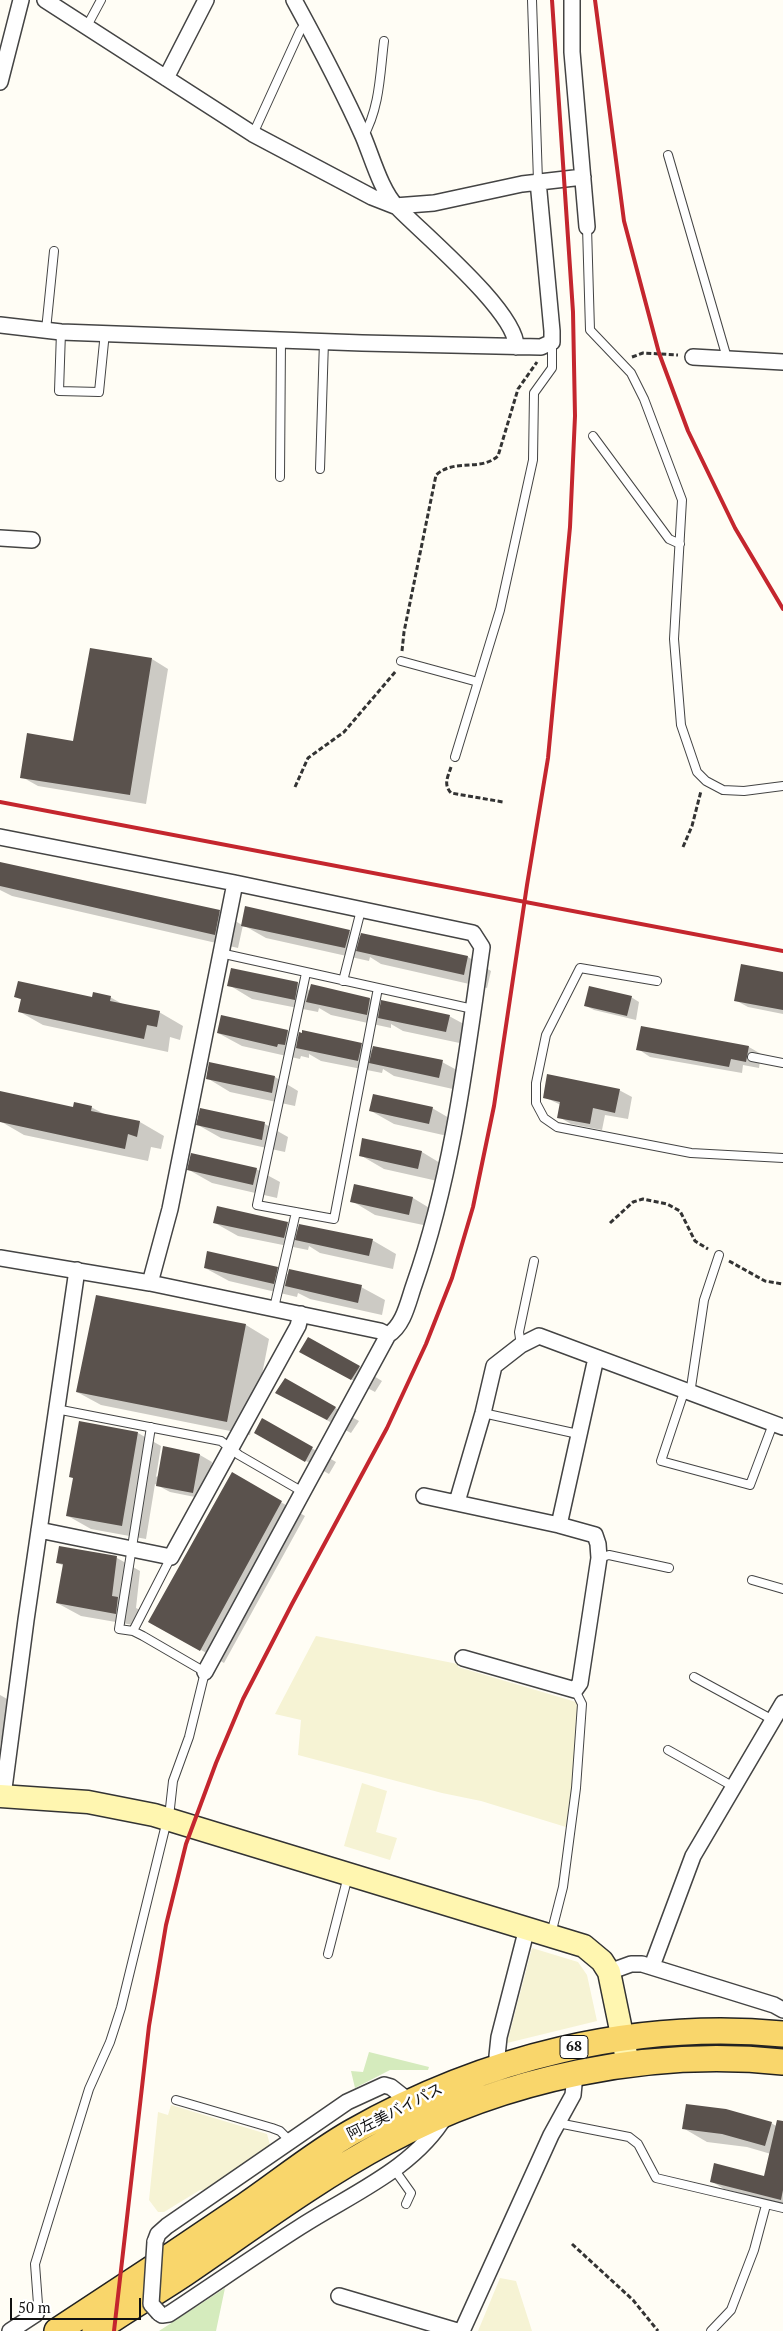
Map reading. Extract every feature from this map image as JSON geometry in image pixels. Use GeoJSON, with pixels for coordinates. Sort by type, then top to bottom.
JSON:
{"type":"FeatureCollection","features":[{"type":"Feature","properties":{"kind":"main road","name":"阿左美バイパス"},"geometry":{"type":"LineString","coordinates":[[58,2331],[350,2134],[410,2102],[501,2066],[572,2048],[622,2038],[710,2031],[783,2034]]}},
{"type":"Feature","properties":{"kind":"main road","name":"阿左美バイパス"},"geometry":{"type":"LineString","coordinates":[[95,2331],[183,2274],[296,2196],[384,2143],[447,2113],[512,2089],[628,2064],[706,2058],[783,2062]]}},
{"type":"Feature","properties":{"kind":"street"},"geometry":{"type":"LineString","coordinates":[[0,82],[21,0]]}},
{"type":"Feature","properties":{"kind":"street"},"geometry":{"type":"LineString","coordinates":[[45,0],[253,134],[348,185],[395,206],[450,257],[483,293],[512,328],[516,339],[516,347]]}},
{"type":"Feature","properties":{"kind":"street"},"geometry":{"type":"LineString","coordinates":[[166,78],[206,0]]}},
{"type":"Feature","properties":{"kind":"street"},"geometry":{"type":"LineString","coordinates":[[294,0],[339,84],[395,206]]}},
{"type":"Feature","properties":{"kind":"street"},"geometry":{"type":"LineString","coordinates":[[572,0],[572,52],[587,226]]}},
{"type":"Feature","properties":{"kind":"street"},"geometry":{"type":"LineString","coordinates":[[395,206],[434,203],[538,181],[583,177]]}},
{"type":"Feature","properties":{"kind":"street"},"geometry":{"type":"LineString","coordinates":[[0,325],[61,332],[541,347],[552,342],[538,181]]}},
{"type":"Feature","properties":{"kind":"street"},"geometry":{"type":"LineString","coordinates":[[693,357],[783,362]]}},
{"type":"Feature","properties":{"kind":"street"},"geometry":{"type":"LineString","coordinates":[[0,538],[32,540]]}},
{"type":"Feature","properties":{"kind":"street"},"geometry":{"type":"LineString","coordinates":[[0,837],[235,882],[473,933],[482,947],[453,1141],[425,1253],[401,1321],[394,1331],[388,1335],[206,1672]]}},
{"type":"Feature","properties":{"kind":"street"},"geometry":{"type":"LineString","coordinates":[[150,1283],[170,1209],[235,882]]}},
{"type":"Feature","properties":{"kind":"street"},"geometry":{"type":"LineString","coordinates":[[0,1258],[150,1283],[380,1330],[388,1335]]}},
{"type":"Feature","properties":{"kind":"street"},"geometry":{"type":"LineString","coordinates":[[77,1270],[1,1797],[88,1802],[126,1808],[166,1818],[584,1946],[602,1961],[609,1972],[628,2064]]}},
{"type":"Feature","properties":{"kind":"street"},"geometry":{"type":"LineString","coordinates":[[39,1530],[171,1557],[298,1326],[301,1314]]}},
{"type":"Feature","properties":{"kind":"street"},"geometry":{"type":"LineString","coordinates":[[457,1502],[483,1413],[494,1366],[521,1345],[539,1336],[687,1393],[778,1425]]}},
{"type":"Feature","properties":{"kind":"street"},"geometry":{"type":"LineString","coordinates":[[558,1525],[596,1358]]}},
{"type":"Feature","properties":{"kind":"street"},"geometry":{"type":"LineString","coordinates":[[424,1496],[558,1525],[595,1535],[599,1558],[580,1683],[575,1690],[463,1658]]}},
{"type":"Feature","properties":{"kind":"street"},"geometry":{"type":"LineString","coordinates":[[652,1966],[693,1856],[783,1703]]}},
{"type":"Feature","properties":{"kind":"street"},"geometry":{"type":"LineString","coordinates":[[501,2066],[497,2056],[499,2037],[527,1928]]}},
{"type":"Feature","properties":{"kind":"street"},"geometry":{"type":"LineString","coordinates":[[609,1972],[631,1964],[652,1966],[779,2008]]}},
{"type":"Feature","properties":{"kind":"street"},"geometry":{"type":"LineString","coordinates":[[462,2331],[573,2094],[575,2074]]}},
{"type":"Feature","properties":{"kind":"street"},"geometry":{"type":"LineString","coordinates":[[410,2102],[391,2086],[384,2085],[347,2102],[166,2226],[158,2234],[155,2242],[151,2304],[162,2315],[169,2314],[300,2227],[394,2169],[422,2147],[447,2113]]}},
{"type":"Feature","properties":{"kind":"street"},"geometry":{"type":"LineString","coordinates":[[340,2296],[457,2331]]}},
{"type":"Feature","properties":{"kind":"street"},"geometry":{"type":"LineString","coordinates":[[10,2331],[36,2314]]}},
{"type":"Feature","properties":{"kind":"lane"},"geometry":{"type":"LineString","coordinates":[[87,26],[101,0]]}},
{"type":"Feature","properties":{"kind":"lane"},"geometry":{"type":"LineString","coordinates":[[532,0],[538,181]]}},
{"type":"Feature","properties":{"kind":"lane"},"geometry":{"type":"LineString","coordinates":[[253,134],[300,31],[306,23]]}},
{"type":"Feature","properties":{"kind":"lane"},"geometry":{"type":"LineString","coordinates":[[364,137],[371,124],[375,109],[384,41]]}},
{"type":"Feature","properties":{"kind":"lane"},"geometry":{"type":"LineString","coordinates":[[668,155],[727,358]]}},
{"type":"Feature","properties":{"kind":"lane"},"geometry":{"type":"LineString","coordinates":[[587,226],[590,330],[621,360],[631,373],[644,399],[682,500],[674,639],[681,725],[697,772],[703,778],[723,790],[744,791],[783,786]]}},
{"type":"Feature","properties":{"kind":"lane"},"geometry":{"type":"LineString","coordinates":[[46,330],[54,251]]}},
{"type":"Feature","properties":{"kind":"lane"},"geometry":{"type":"LineString","coordinates":[[61,332],[59,391],[99,392],[105,332]]}},
{"type":"Feature","properties":{"kind":"lane"},"geometry":{"type":"LineString","coordinates":[[280,477],[281,340]]}},
{"type":"Feature","properties":{"kind":"lane"},"geometry":{"type":"LineString","coordinates":[[320,469],[324,341]]}},
{"type":"Feature","properties":{"kind":"lane"},"geometry":{"type":"LineString","coordinates":[[455,757],[500,610],[533,460],[534,392],[552,368],[552,342]]}},
{"type":"Feature","properties":{"kind":"lane"},"geometry":{"type":"LineString","coordinates":[[593,436],[669,539],[680,544]]}},
{"type":"Feature","properties":{"kind":"lane"},"geometry":{"type":"LineString","coordinates":[[402,661],[478,682]]}},
{"type":"Feature","properties":{"kind":"lane"},"geometry":{"type":"LineString","coordinates":[[343,981],[361,910]]}},
{"type":"Feature","properties":{"kind":"lane"},"geometry":{"type":"LineString","coordinates":[[220,954],[473,1010]]}},
{"type":"Feature","properties":{"kind":"lane"},"geometry":{"type":"LineString","coordinates":[[657,981],[580,968],[546,1035],[536,1083],[536,1103],[544,1118],[557,1127],[691,1153],[783,1158]]}},
{"type":"Feature","properties":{"kind":"lane"},"geometry":{"type":"LineString","coordinates":[[306,973],[257,1205],[334,1219],[378,988]]}},
{"type":"Feature","properties":{"kind":"lane"},"geometry":{"type":"LineString","coordinates":[[752,1057],[783,1063]]}},
{"type":"Feature","properties":{"kind":"lane"},"geometry":{"type":"LineString","coordinates":[[274,1308],[296,1212]]}},
{"type":"Feature","properties":{"kind":"lane"},"geometry":{"type":"LineString","coordinates":[[719,1255],[704,1300],[687,1393],[662,1461],[750,1485],[778,1425]]}},
{"type":"Feature","properties":{"kind":"lane"},"geometry":{"type":"LineString","coordinates":[[521,1345],[519,1332],[534,1261]]}},
{"type":"Feature","properties":{"kind":"lane"},"geometry":{"type":"LineString","coordinates":[[56,1409],[221,1441],[231,1449],[303,1492]]}},
{"type":"Feature","properties":{"kind":"lane"},"geometry":{"type":"LineString","coordinates":[[483,1413],[578,1434]]}},
{"type":"Feature","properties":{"kind":"lane"},"geometry":{"type":"LineString","coordinates":[[36,2314],[38,2304],[35,2264],[89,2090],[110,2042],[121,2008],[173,1781],[190,1737],[206,1672],[133,1631],[120,1629],[152,1427]]}},
{"type":"Feature","properties":{"kind":"lane"},"geometry":{"type":"LineString","coordinates":[[599,1558],[609,1555],[669,1568]]}},
{"type":"Feature","properties":{"kind":"lane"},"geometry":{"type":"LineString","coordinates":[[133,1631],[171,1557]]}},
{"type":"Feature","properties":{"kind":"lane"},"geometry":{"type":"LineString","coordinates":[[752,1580],[783,1589]]}},
{"type":"Feature","properties":{"kind":"lane"},"geometry":{"type":"LineString","coordinates":[[694,1678],[773,1720]]}},
{"type":"Feature","properties":{"kind":"lane"},"geometry":{"type":"LineString","coordinates":[[551,1935],[564,1887],[576,1788],[582,1704],[575,1690]]}},
{"type":"Feature","properties":{"kind":"lane"},"geometry":{"type":"LineString","coordinates":[[668,1750],[734,1787]]}},
{"type":"Feature","properties":{"kind":"lane"},"geometry":{"type":"LineString","coordinates":[[328,1954],[348,1873]]}},
{"type":"Feature","properties":{"kind":"lane"},"geometry":{"type":"LineString","coordinates":[[176,2100],[272,2128],[280,2131],[291,2142]]}},
{"type":"Feature","properties":{"kind":"lane"},"geometry":{"type":"LineString","coordinates":[[558,2123],[629,2137],[638,2144],[656,2178],[783,2208]]}},
{"type":"Feature","properties":{"kind":"lane"},"geometry":{"type":"LineString","coordinates":[[394,2169],[411,2193],[406,2204]]}},
{"type":"Feature","properties":{"kind":"lane"},"geometry":{"type":"LineString","coordinates":[[711,2331],[731,2310],[754,2250],[766,2205]]}},
{"type":"Feature","properties":{"kind":"path"},"geometry":{"type":"LineString","coordinates":[[295,787],[308,758],[344,732],[392,676],[402,661],[404,632],[436,475],[453,465],[483,464],[498,456],[518,389],[552,342]]}},
{"type":"Feature","properties":{"kind":"path"},"geometry":{"type":"LineString","coordinates":[[621,360],[643,353],[693,357]]}},
{"type":"Feature","properties":{"kind":"path"},"geometry":{"type":"LineString","coordinates":[[455,757],[446,783],[447,789],[452,793],[503,802]]}},
{"type":"Feature","properties":{"kind":"path"},"geometry":{"type":"LineString","coordinates":[[683,847],[698,807],[703,778]]}},
{"type":"Feature","properties":{"kind":"path"},"geometry":{"type":"LineString","coordinates":[[610,1223],[633,1202],[643,1199],[667,1204],[680,1211],[694,1241],[765,1280],[783,1284]]}},
{"type":"Feature","properties":{"kind":"path"},"geometry":{"type":"LineString","coordinates":[[572,2244],[633,2300],[658,2331]]}},
{"type":"Feature","properties":{"kind":"shaded area"},"geometry":{"type":"Polygon","coordinates":[[[316,1636],[458,1664],[458,1667],[576,1702],[578,1705],[573,1781],[566,1827],[481,1801],[442,1793],[298,1755],[301,1720],[275,1714],[316,1636]]]}},
{"type":"Feature","properties":{"kind":"shaded area"},"geometry":{"type":"Polygon","coordinates":[[[362,1783],[387,1791],[376,1832],[397,1838],[390,1860],[344,1846],[362,1783]]]}},
{"type":"Feature","properties":{"kind":"shaded area"},"geometry":{"type":"Polygon","coordinates":[[[532,1948],[578,1962],[587,1975],[597,2021],[507,2043],[532,1948]]]}},
{"type":"Feature","properties":{"kind":"shaded area"},"geometry":{"type":"Polygon","coordinates":[[[171,2105],[267,2134],[270,2145],[204,2190],[200,2190],[164,2212],[158,2212],[149,2200],[158,2112],[168,2115],[171,2105]]]}},
{"type":"Feature","properties":{"kind":"shaded area"},"geometry":{"type":"Polygon","coordinates":[[[500,2278],[516,2281],[532,2331],[478,2331],[500,2278]]]}},
{"type":"Feature","properties":{"kind":"green space"},"geometry":{"type":"Polygon","coordinates":[[[369,2052],[429,2067],[428,2070],[390,2070],[355,2088],[351,2071],[363,2072],[369,2052]]]}},
{"type":"Feature","properties":{"kind":"green space"},"geometry":{"type":"Polygon","coordinates":[[[225,2288],[216,2331],[159,2331],[225,2288]]]}},
{"type":"Feature","properties":{"kind":"building"},"geometry":{"type":"Polygon","coordinates":[[[90,648],[152,658],[130,795],[20,778],[27,733],[73,741],[90,648]]]}},
{"type":"Feature","properties":{"kind":"building"},"geometry":{"type":"Polygon","coordinates":[[[0,862],[220,910],[215,935],[0,886],[0,862]]]}},
{"type":"Feature","properties":{"kind":"building"},"geometry":{"type":"Polygon","coordinates":[[[245,906],[350,930],[345,948],[241,926],[245,906]]]}},
{"type":"Feature","properties":{"kind":"building"},"geometry":{"type":"Polygon","coordinates":[[[361,933],[468,956],[464,975],[356,951],[361,933]]]}},
{"type":"Feature","properties":{"kind":"building"},"geometry":{"type":"Polygon","coordinates":[[[741,964],[783,972],[783,1010],[734,1001],[741,964]]]}},
{"type":"Feature","properties":{"kind":"building"},"geometry":{"type":"Polygon","coordinates":[[[231,968],[298,982],[295,1000],[227,986],[231,968]]]}},
{"type":"Feature","properties":{"kind":"building"},"geometry":{"type":"Polygon","coordinates":[[[18,981],[92,997],[93,992],[111,996],[110,1001],[160,1011],[157,1027],[147,1025],[144,1039],[18,1012],[21,999],[14,997],[18,981]]]}},
{"type":"Feature","properties":{"kind":"building"},"geometry":{"type":"Polygon","coordinates":[[[311,984],[370,998],[367,1015],[306,1002],[311,984]]]}},
{"type":"Feature","properties":{"kind":"building"},"geometry":{"type":"Polygon","coordinates":[[[589,986],[632,996],[627,1016],[584,1006],[589,986]]]}},
{"type":"Feature","properties":{"kind":"building"},"geometry":{"type":"Polygon","coordinates":[[[381,1000],[450,1015],[446,1032],[378,1018],[381,1000]]]}},
{"type":"Feature","properties":{"kind":"building"},"geometry":{"type":"Polygon","coordinates":[[[221,1015],[288,1030],[285,1045],[278,1044],[277,1047],[217,1033],[221,1015]]]}},
{"type":"Feature","properties":{"kind":"building"},"geometry":{"type":"Polygon","coordinates":[[[641,1026],[749,1046],[746,1062],[731,1059],[729,1067],[636,1050],[641,1026]]]}},
{"type":"Feature","properties":{"kind":"building"},"geometry":{"type":"Polygon","coordinates":[[[302,1030],[362,1043],[358,1061],[296,1048],[299,1032],[302,1033],[302,1030]]]}},
{"type":"Feature","properties":{"kind":"building"},"geometry":{"type":"Polygon","coordinates":[[[373,1046],[443,1060],[439,1078],[369,1063],[373,1046]]]}},
{"type":"Feature","properties":{"kind":"building"},"geometry":{"type":"Polygon","coordinates":[[[209,1062],[275,1076],[272,1093],[206,1079],[209,1062]]]}},
{"type":"Feature","properties":{"kind":"building"},"geometry":{"type":"Polygon","coordinates":[[[547,1074],[620,1089],[615,1113],[593,1108],[590,1124],[557,1118],[560,1102],[543,1098],[547,1074]]]}},
{"type":"Feature","properties":{"kind":"building"},"geometry":{"type":"Polygon","coordinates":[[[0,1091],[73,1107],[74,1102],[92,1106],[91,1111],[140,1121],[137,1137],[128,1134],[125,1149],[0,1122],[0,1091]]]}},
{"type":"Feature","properties":{"kind":"building"},"geometry":{"type":"Polygon","coordinates":[[[373,1094],[433,1107],[429,1124],[369,1111],[373,1094]]]}},
{"type":"Feature","properties":{"kind":"building"},"geometry":{"type":"Polygon","coordinates":[[[200,1108],[265,1122],[262,1140],[196,1125],[200,1108]]]}},
{"type":"Feature","properties":{"kind":"building"},"geometry":{"type":"Polygon","coordinates":[[[362,1138],[422,1151],[418,1169],[359,1156],[362,1138]]]}},
{"type":"Feature","properties":{"kind":"building"},"geometry":{"type":"Polygon","coordinates":[[[191,1153],[257,1168],[253,1185],[187,1170],[191,1153]]]}},
{"type":"Feature","properties":{"kind":"building"},"geometry":{"type":"Polygon","coordinates":[[[354,1184],[413,1197],[409,1215],[350,1202],[354,1184]]]}},
{"type":"Feature","properties":{"kind":"building"},"geometry":{"type":"Polygon","coordinates":[[[217,1206],[288,1222],[284,1238],[213,1223],[217,1206]]]}},
{"type":"Feature","properties":{"kind":"building"},"geometry":{"type":"Polygon","coordinates":[[[299,1224],[373,1239],[369,1256],[295,1240],[299,1224]]]}},
{"type":"Feature","properties":{"kind":"building"},"geometry":{"type":"Polygon","coordinates":[[[207,1251],[278,1267],[274,1284],[204,1268],[207,1251]]]}},
{"type":"Feature","properties":{"kind":"building"},"geometry":{"type":"Polygon","coordinates":[[[289,1269],[362,1285],[358,1303],[285,1286],[289,1269]]]}},
{"type":"Feature","properties":{"kind":"building"},"geometry":{"type":"Polygon","coordinates":[[[96,1295],[246,1324],[227,1422],[76,1392],[96,1295]]]}},
{"type":"Feature","properties":{"kind":"building"},"geometry":{"type":"Polygon","coordinates":[[[308,1337],[360,1366],[351,1380],[299,1352],[308,1337]]]}},
{"type":"Feature","properties":{"kind":"building"},"geometry":{"type":"Polygon","coordinates":[[[285,1378],[336,1407],[327,1420],[275,1393],[285,1378]]]}},
{"type":"Feature","properties":{"kind":"building"},"geometry":{"type":"Polygon","coordinates":[[[262,1418],[313,1447],[305,1462],[254,1433],[262,1418]]]}},
{"type":"Feature","properties":{"kind":"building"},"geometry":{"type":"Polygon","coordinates":[[[79,1421],[138,1432],[122,1526],[66,1516],[73,1478],[69,1477],[79,1421]]]}},
{"type":"Feature","properties":{"kind":"building"},"geometry":{"type":"Polygon","coordinates":[[[163,1446],[200,1454],[193,1493],[156,1486],[163,1446]]]}},
{"type":"Feature","properties":{"kind":"building"},"geometry":{"type":"Polygon","coordinates":[[[232,1472],[282,1501],[200,1651],[148,1622],[232,1472]]]}},
{"type":"Feature","properties":{"kind":"building"},"geometry":{"type":"Polygon","coordinates":[[[59,1546],[117,1556],[112,1596],[118,1597],[116,1614],[56,1603],[63,1564],[56,1563],[59,1546]]]}},
{"type":"Feature","properties":{"kind":"building"},"geometry":{"type":"Polygon","coordinates":[[[686,2104],[726,2109],[772,2122],[765,2146],[722,2134],[682,2129],[686,2104]]]}},
{"type":"Feature","properties":{"kind":"building"},"geometry":{"type":"Polygon","coordinates":[[[777,2120],[783,2121],[783,2190],[781,2200],[710,2182],[714,2163],[764,2176],[777,2120]]]}},
{"type":"Feature","properties":{"kind":"railway"},"geometry":{"type":"LineString","coordinates":[[114,2331],[149,2026],[166,1925],[186,1844],[216,1763],[243,1699],[387,1428],[426,1344],[452,1278],[473,1207],[494,1106],[548,758],[570,527],[575,416],[573,312],[552,0]]}},
{"type":"Feature","properties":{"kind":"railway"},"geometry":{"type":"LineString","coordinates":[[595,0],[624,221],[659,353],[688,431],[735,528],[783,609]]}},
{"type":"Feature","properties":{"kind":"railway"},"geometry":{"type":"LineString","coordinates":[[0,802],[783,951]]}}]}
